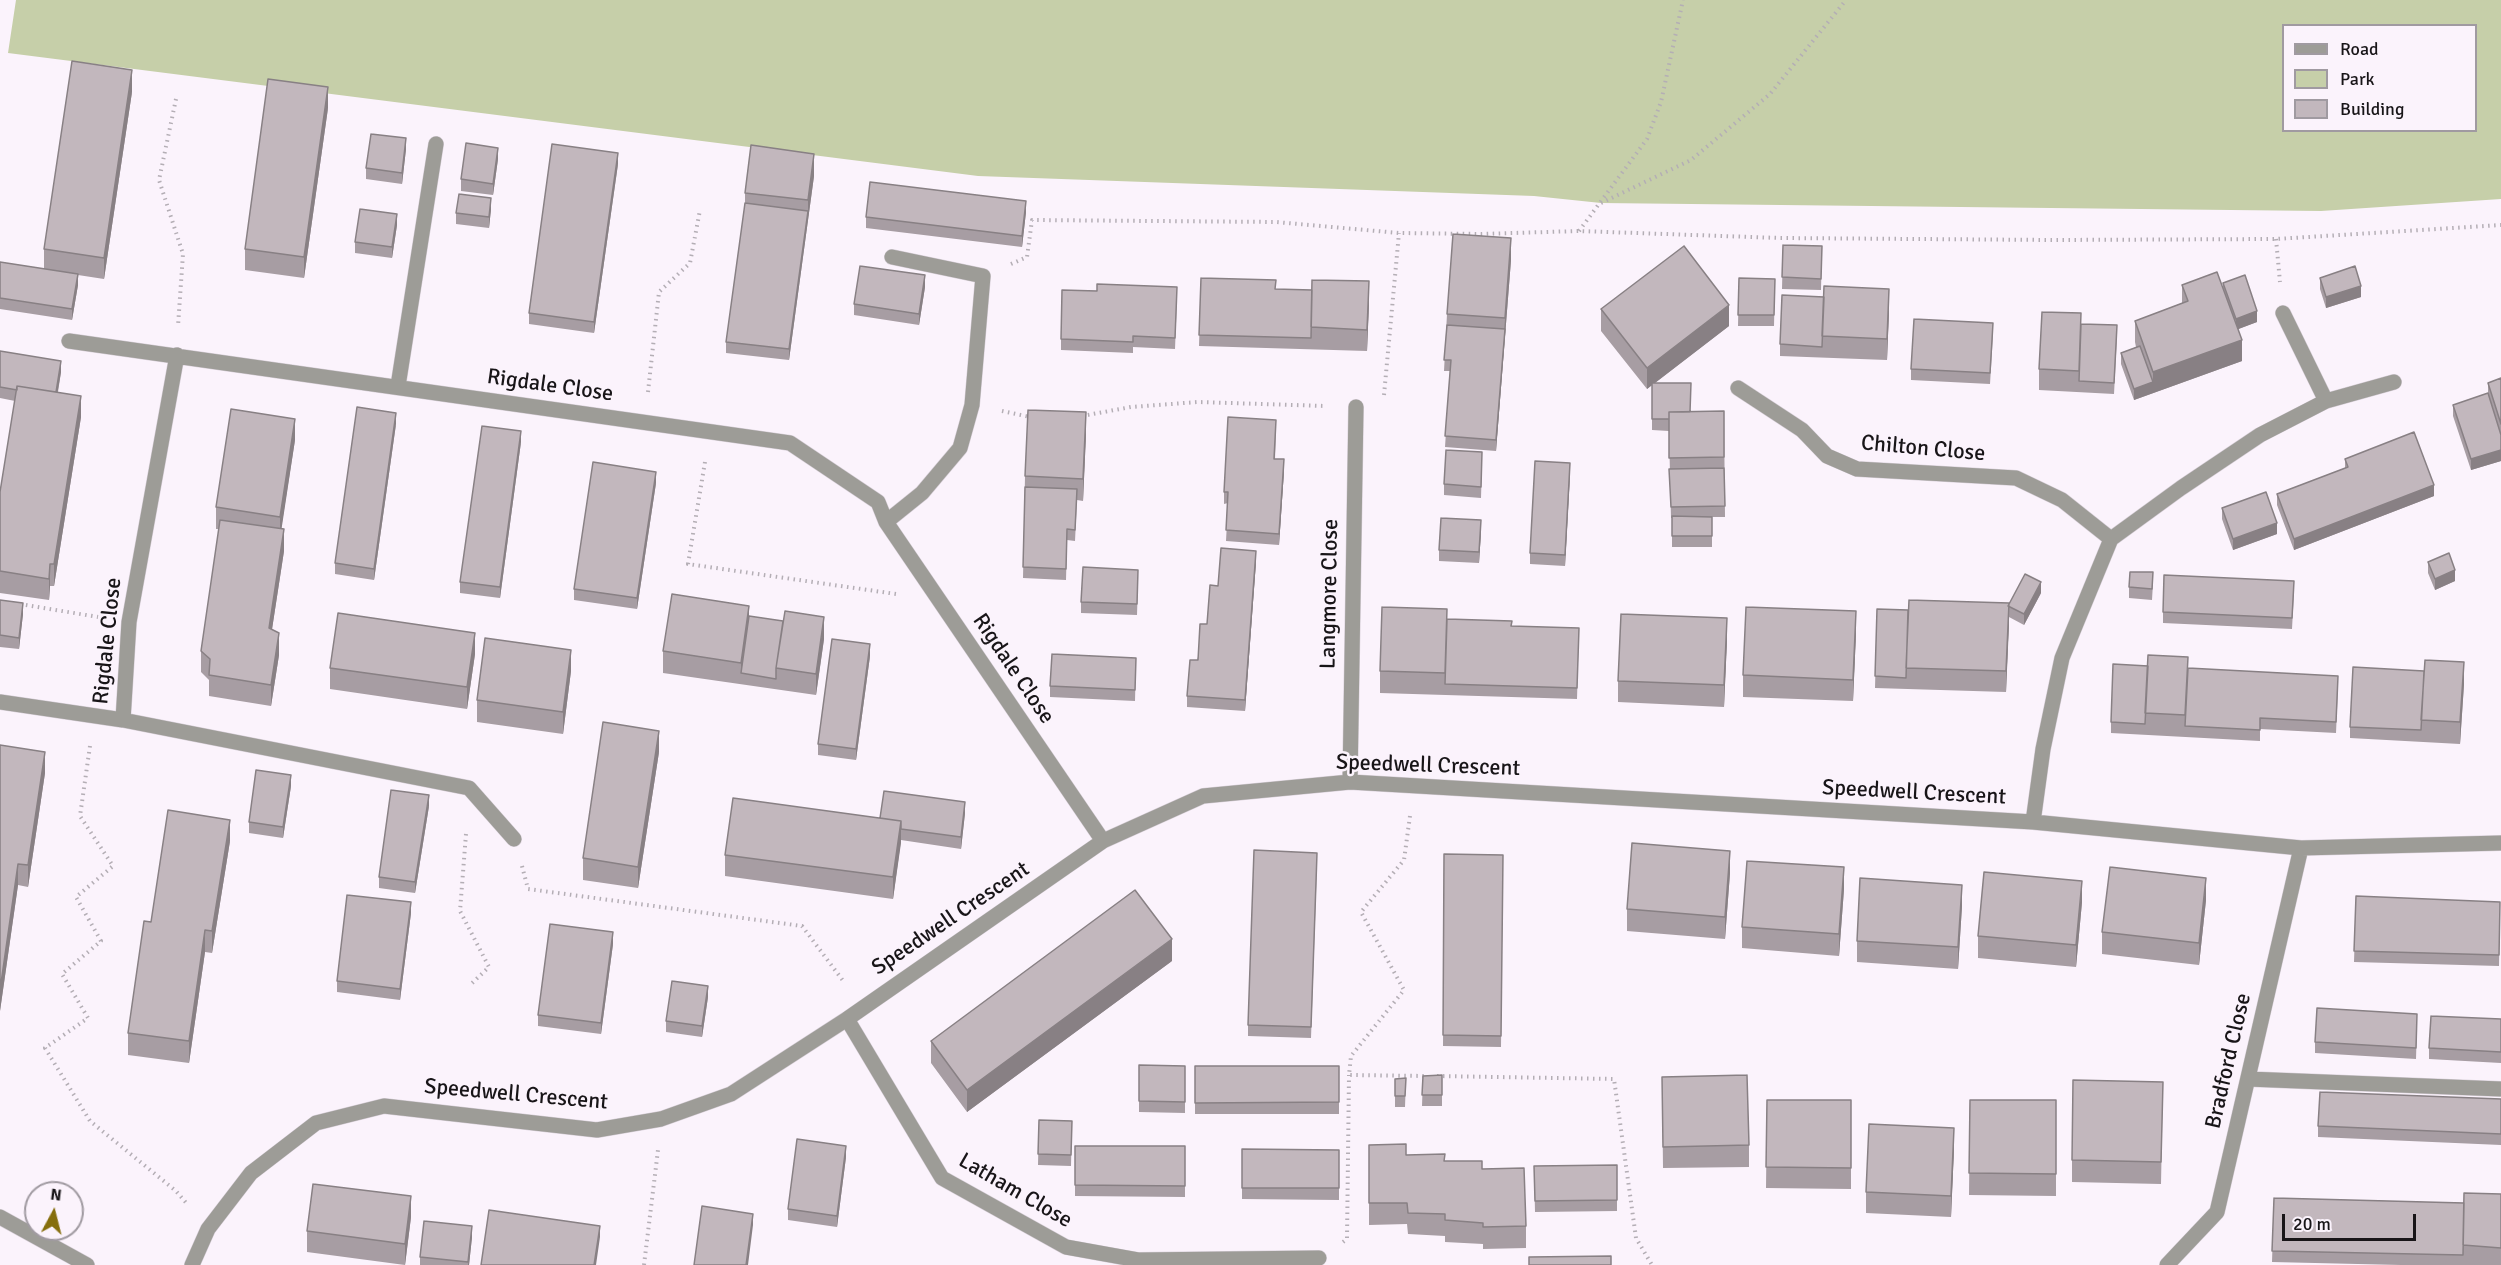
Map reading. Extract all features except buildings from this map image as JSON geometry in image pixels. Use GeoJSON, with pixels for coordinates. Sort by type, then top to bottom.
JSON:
{"type":"FeatureCollection","features":[{"type":"Feature","properties":{"kind":"street"},"geometry":{"type":"LineString","coordinates":[[398,386],[436,144]]}},
{"type":"Feature","properties":{"kind":"street"},"geometry":{"type":"LineString","coordinates":[[886,522],[922,493],[960,448],[972,405],[983,276],[892,257]]}},
{"type":"Feature","properties":{"kind":"street"},"geometry":{"type":"LineString","coordinates":[[2283,313],[2326,401]]}},
{"type":"Feature","properties":{"kind":"street","name":"Rigdale Close"},"geometry":{"type":"LineString","coordinates":[[69,341],[790,443],[878,502],[886,522],[1103,841]]}},
{"type":"Feature","properties":{"kind":"street","name":"Rigdale Close"},"geometry":{"type":"LineString","coordinates":[[123,720],[129,622],[177,355]]}},
{"type":"Feature","properties":{"kind":"street"},"geometry":{"type":"LineString","coordinates":[[2033,822],[2043,749],[2062,658],[2111,539],[2260,435],[2326,401],[2394,382]]}},
{"type":"Feature","properties":{"kind":"street","name":"Chilton Close"},"geometry":{"type":"LineString","coordinates":[[1738,388],[1802,430],[1827,456],[1857,469],[2016,478],[2062,500],[2111,539]]}},
{"type":"Feature","properties":{"kind":"street","name":"Langmore Close"},"geometry":{"type":"LineString","coordinates":[[1350,782],[1356,407]]}},
{"type":"Feature","properties":{"kind":"street","name":"Rigdale Close"},"geometry":{"type":"LineString","coordinates":[[0,702],[123,720],[469,788]]}},
{"type":"Feature","properties":{"kind":"street","name":"Speedwell Crescent"},"geometry":{"type":"LineString","coordinates":[[192,1265],[208,1229],[251,1173],[316,1123],[384,1106],[597,1130],[661,1119],[731,1094],[847,1019],[1103,841],[1203,796],[1350,782],[2033,822],[2301,848],[2501,843]]}},
{"type":"Feature","properties":{"kind":"street"},"geometry":{"type":"LineString","coordinates":[[469,788],[514,839]]}},
{"type":"Feature","properties":{"kind":"street","name":"Bradford Close"},"geometry":{"type":"LineString","coordinates":[[2167,1265],[2217,1212],[2301,848]]}},
{"type":"Feature","properties":{"kind":"street","name":"Latham Close"},"geometry":{"type":"LineString","coordinates":[[847,1019],[942,1178],[1066,1247],[1138,1260],[1319,1258]]}},
{"type":"Feature","properties":{"kind":"street"},"geometry":{"type":"LineString","coordinates":[[2248,1079],[2501,1089]]}},
{"type":"Feature","properties":{"kind":"street"},"geometry":{"type":"LineString","coordinates":[[0,1218],[87,1265]]}},
{"type":"Feature","properties":{"kind":"path"},"geometry":{"type":"LineString","coordinates":[[1579,231],[1647,139],[1661,102],[1683,0]]}},
{"type":"Feature","properties":{"kind":"path"},"geometry":{"type":"LineString","coordinates":[[1601,203],[1691,160],[1770,94],[1846,0]]}},
{"type":"Feature","properties":{"kind":"path"},"geometry":{"type":"LineString","coordinates":[[176,99],[159,180],[183,254],[177,355]]}},
{"type":"Feature","properties":{"kind":"path"},"geometry":{"type":"LineString","coordinates":[[644,423],[659,292],[690,263],[700,210]]}},
{"type":"Feature","properties":{"kind":"path"},"geometry":{"type":"LineString","coordinates":[[983,276],[1027,257],[1032,220],[1276,222],[1399,233],[1480,234],[1579,231],[1780,238],[2276,239],[2501,225]]}},
{"type":"Feature","properties":{"kind":"path"},"geometry":{"type":"LineString","coordinates":[[1080,416],[1131,407],[1198,402],[1356,407],[1383,405],[1399,233]]}},
{"type":"Feature","properties":{"kind":"path"},"geometry":{"type":"LineString","coordinates":[[2276,239],[2283,313]]}},
{"type":"Feature","properties":{"kind":"path"},"geometry":{"type":"LineString","coordinates":[[972,405],[1035,418]]}},
{"type":"Feature","properties":{"kind":"path"},"geometry":{"type":"LineString","coordinates":[[710,431],[688,564],[897,594],[892,585]]}},
{"type":"Feature","properties":{"kind":"path"},"geometry":{"type":"LineString","coordinates":[[12,603],[129,622]]}},
{"type":"Feature","properties":{"kind":"path"},"geometry":{"type":"LineString","coordinates":[[123,720],[90,745],[80,816],[113,866],[76,897],[101,941],[62,974],[88,1018],[45,1048],[90,1121],[176,1191],[208,1229]]}},
{"type":"Feature","properties":{"kind":"path"},"geometry":{"type":"LineString","coordinates":[[1319,1258],[1347,1239],[1351,1056],[1404,990],[1361,912],[1404,860],[1410,819],[1410,785]]}},
{"type":"Feature","properties":{"kind":"path"},"geometry":{"type":"LineString","coordinates":[[469,788],[460,911],[489,967],[469,986]]}},
{"type":"Feature","properties":{"kind":"path"},"geometry":{"type":"LineString","coordinates":[[514,839],[528,889],[802,926],[863,1006]]}},
{"type":"Feature","properties":{"kind":"path"},"geometry":{"type":"LineString","coordinates":[[1349,1075],[1614,1079],[1636,1238],[1652,1265]]}},
{"type":"Feature","properties":{"kind":"path"},"geometry":{"type":"LineString","coordinates":[[644,1265],[661,1119]]}},
{"type":"Feature","properties":{"kind":"green space"},"geometry":{"type":"Polygon","coordinates":[[[16,0],[2501,0],[2501,199],[2321,211],[1601,203],[1534,196],[978,176],[8,53],[16,0]]]}}]}
